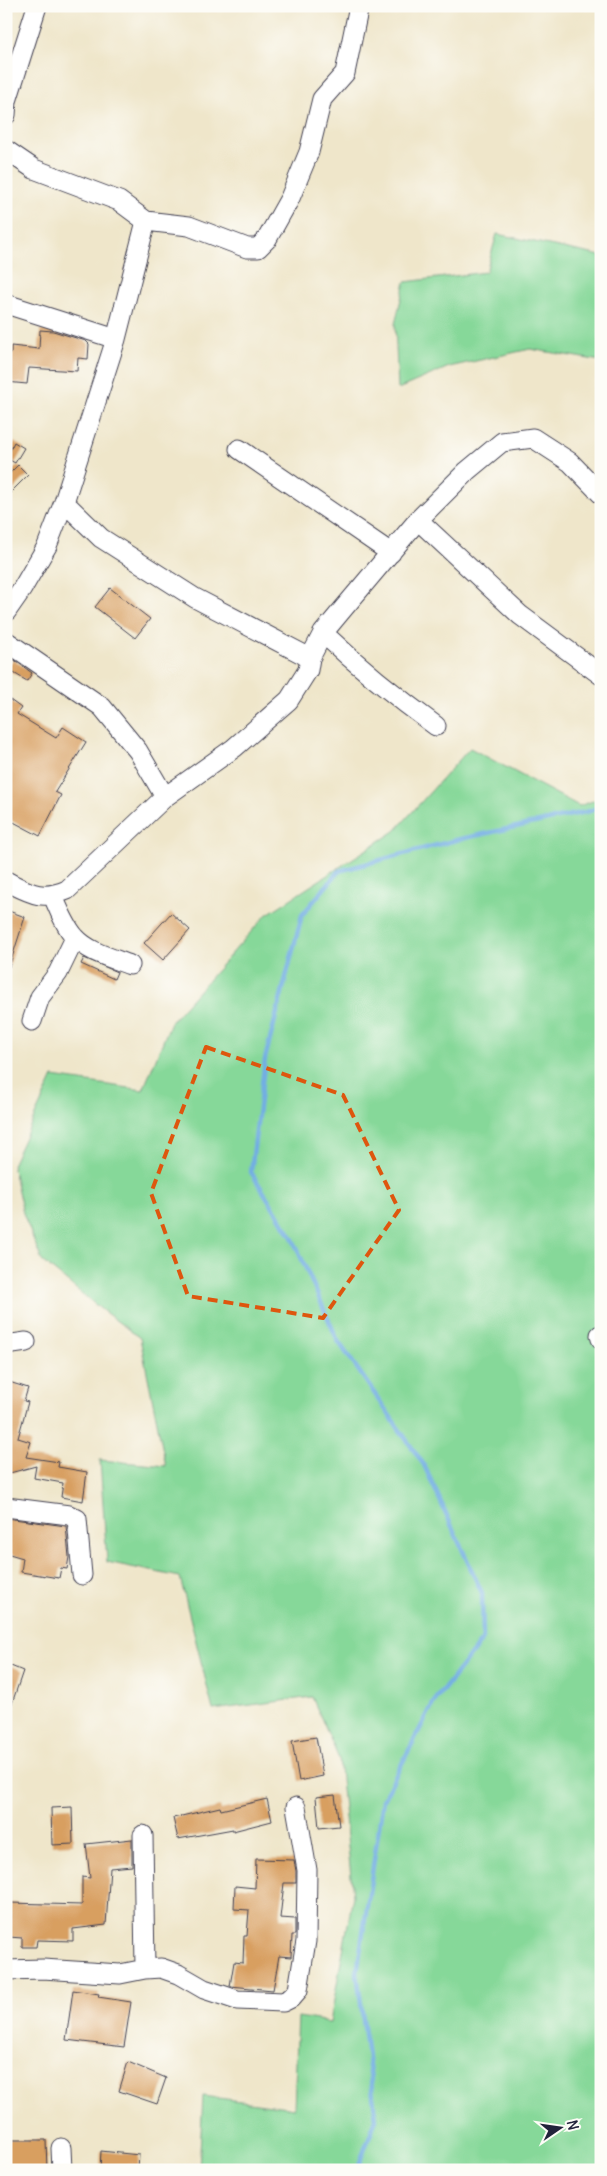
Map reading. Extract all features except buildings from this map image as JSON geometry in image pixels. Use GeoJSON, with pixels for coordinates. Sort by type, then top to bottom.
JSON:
{"type":"FeatureCollection","features":[{"type":"Feature","properties":{"kind":"street"},"geometry":{"type":"LineString","coordinates":[[6,115],[7,101],[37,6]]}},
{"type":"Feature","properties":{"kind":"street"},"geometry":{"type":"LineString","coordinates":[[6,150],[34,168],[119,201],[146,221],[189,226],[247,248],[258,248],[267,239],[290,198],[309,152],[322,99],[345,72],[359,6]]}},
{"type":"Feature","properties":{"kind":"street"},"geometry":{"type":"LineString","coordinates":[[6,612],[47,546],[64,502],[116,339],[146,221]]}},
{"type":"Feature","properties":{"kind":"street"},"geometry":{"type":"LineString","coordinates":[[6,304],[116,339]]}},
{"type":"Feature","properties":{"kind":"street"},"geometry":{"type":"LineString","coordinates":[[6,881],[34,895],[53,896],[67,890],[165,797],[234,748],[289,700],[308,670],[310,658],[323,633],[418,520],[466,472],[502,442],[533,438],[570,462],[601,494]]}},
{"type":"Feature","properties":{"kind":"street"},"geometry":{"type":"LineString","coordinates":[[239,449],[391,553]]}},
{"type":"Feature","properties":{"kind":"street"},"geometry":{"type":"LineString","coordinates":[[64,502],[101,538],[195,598],[310,658]]}},
{"type":"Feature","properties":{"kind":"street"},"geometry":{"type":"LineString","coordinates":[[418,520],[520,616],[601,675]]}},
{"type":"Feature","properties":{"kind":"street"},"geometry":{"type":"LineString","coordinates":[[323,633],[356,665],[394,697],[436,726]]}},
{"type":"Feature","properties":{"kind":"street"},"geometry":{"type":"LineString","coordinates":[[6,641],[102,707],[138,751],[165,797]]}},
{"type":"Feature","properties":{"kind":"street"},"geometry":{"type":"LineString","coordinates":[[53,896],[64,921],[75,938],[89,948],[130,965]]}},
{"type":"Feature","properties":{"kind":"street"},"geometry":{"type":"LineString","coordinates":[[32,1021],[40,997],[58,973],[75,938]]}},
{"type":"Feature","properties":{"kind":"street"},"geometry":{"type":"LineString","coordinates":[[6,1345],[26,1342]]}},
{"type":"Feature","properties":{"kind":"street"},"geometry":{"type":"LineString","coordinates":[[6,1507],[69,1515],[77,1519],[82,1575]]}},
{"type":"Feature","properties":{"kind":"street"},"geometry":{"type":"LineString","coordinates":[[6,1970],[43,1969],[120,1974],[161,1968],[178,1974],[204,1990],[237,2000],[283,2002],[292,1998],[298,1990],[306,1941],[307,1870],[296,1807]]}},
{"type":"Feature","properties":{"kind":"street"},"geometry":{"type":"LineString","coordinates":[[143,1835],[145,1969]]}},
{"type":"Feature","properties":{"kind":"street"},"geometry":{"type":"LineString","coordinates":[[61,2148],[62,2170]]}},
{"type":"Feature","properties":{"kind":"highlighted area"},"geometry":{"type":"Polygon","coordinates":[[[206,1047],[343,1095],[399,1210],[323,1318],[188,1296],[151,1193],[206,1047]]]}},
{"type":"Feature","properties":{"kind":"green space"},"geometry":{"type":"Polygon","coordinates":[[[497,234],[601,256],[601,361],[530,349],[449,367],[398,389],[395,324],[405,282],[486,272],[497,234]]]}},
{"type":"Feature","properties":{"kind":"green space"},"geometry":{"type":"Polygon","coordinates":[[[470,748],[579,806],[601,798],[601,2170],[199,2170],[203,2096],[294,2108],[298,2017],[330,2022],[353,1896],[339,1759],[312,1697],[213,1710],[180,1577],[107,1562],[100,1460],[166,1466],[140,1338],[42,1261],[23,1213],[12,1165],[53,1077],[143,1090],[171,1022],[266,915],[395,831],[470,748]]]}},
{"type":"Feature","properties":{"kind":"waterway"},"geometry":{"type":"LineString","coordinates":[[357,2170],[376,2119],[357,1973],[383,1800],[434,1702],[483,1639],[482,1593],[424,1465],[338,1341],[292,1237],[251,1172],[265,1059],[302,915],[339,871],[456,840],[590,811],[601,806]]}}]}
